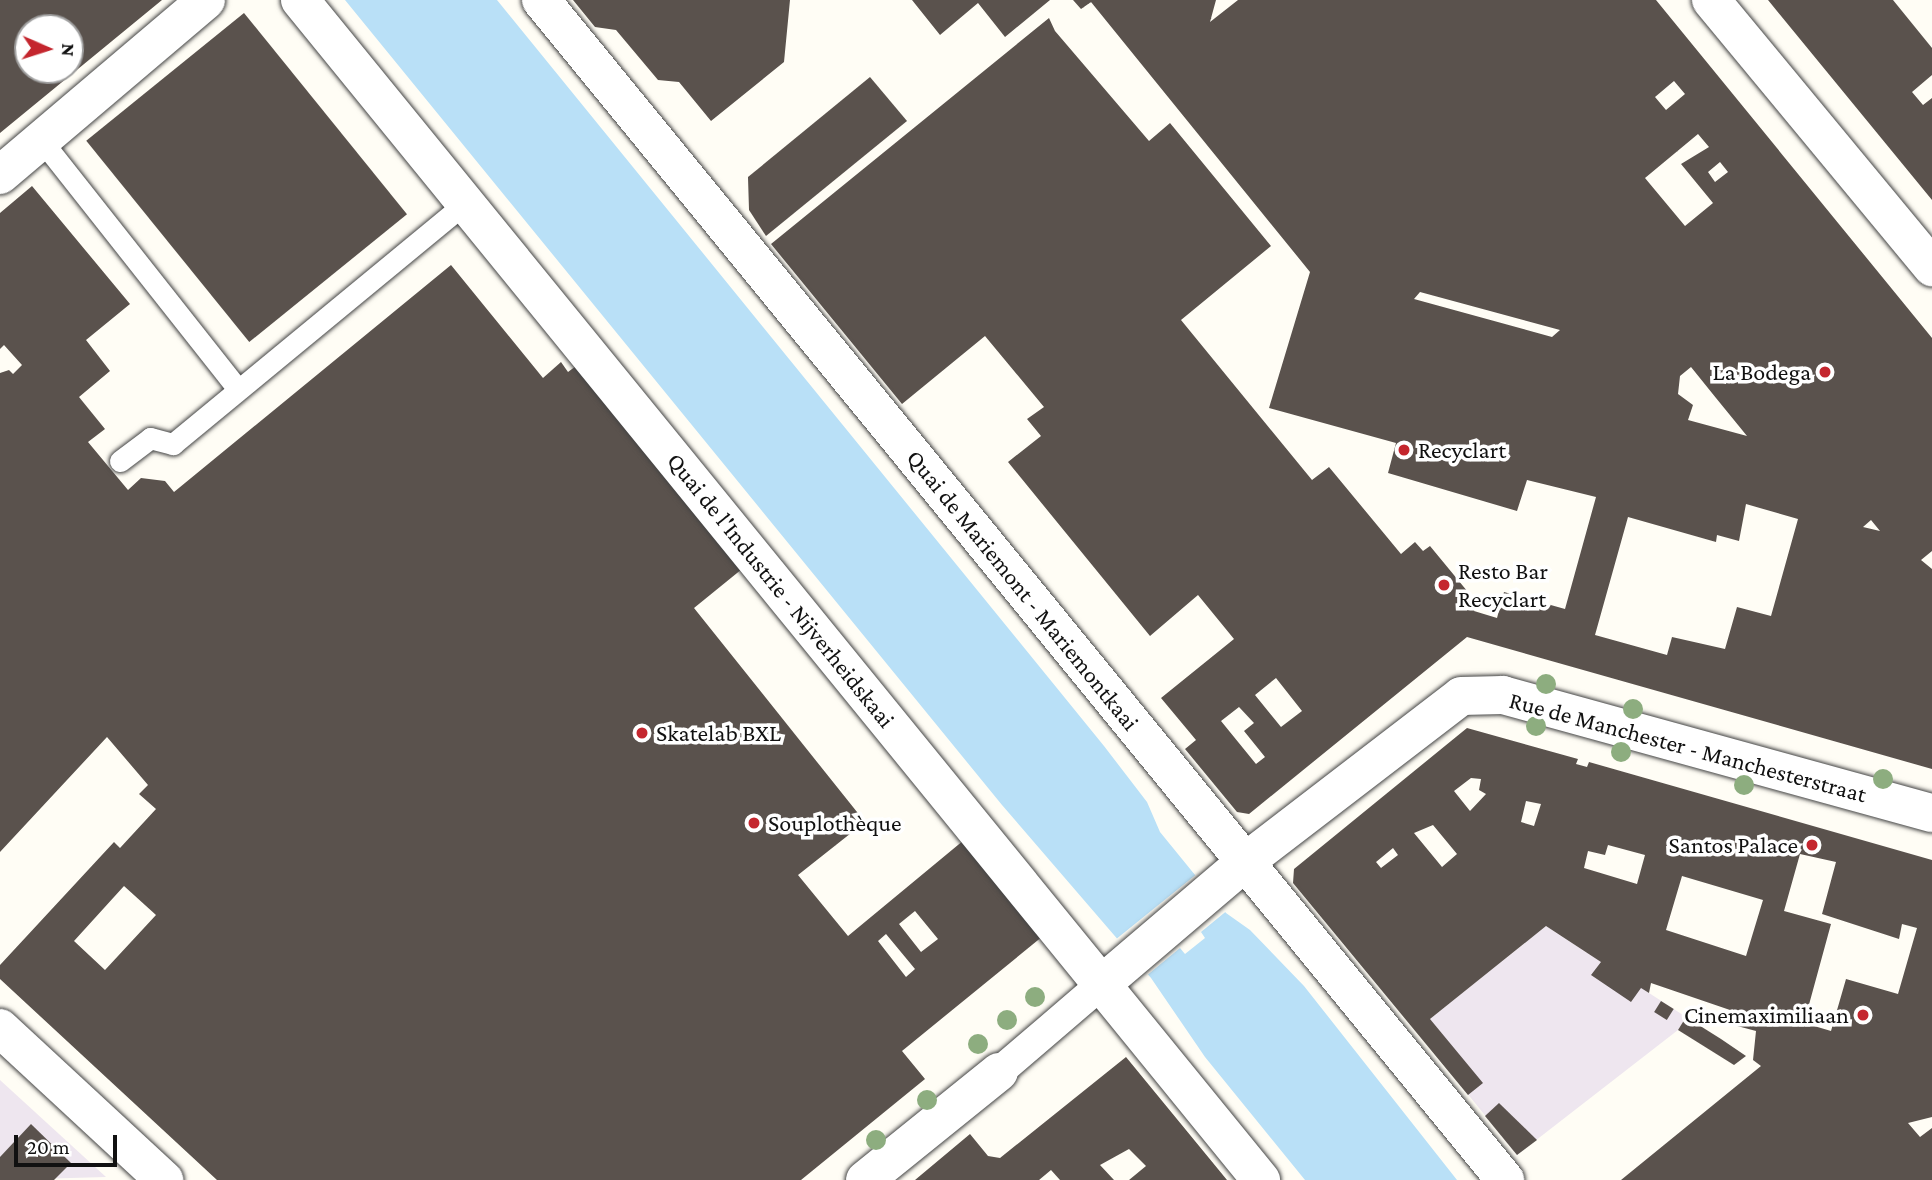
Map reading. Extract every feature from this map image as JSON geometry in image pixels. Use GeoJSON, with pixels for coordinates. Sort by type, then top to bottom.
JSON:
{"type":"FeatureCollection","features":[{"type":"Feature","properties":{"kind":"street"},"geometry":{"type":"LineString","coordinates":[[0,175],[206,0]]}},
{"type":"Feature","properties":{"kind":"street","name":"Quai de l'Industrie - Nijverheidskaai"},"geometry":{"type":"LineString","coordinates":[[300,0],[1114,973],[1261,1180]]}},
{"type":"Feature","properties":{"kind":"street","name":"Quai de Mariemont - Mariemontkaai"},"geometry":{"type":"LineString","coordinates":[[541,0],[1233,873],[1505,1180]]}},
{"type":"Feature","properties":{"kind":"street"},"geometry":{"type":"LineString","coordinates":[[1711,0],[1932,267]]}},
{"type":"Feature","properties":{"kind":"street","name":"Rue de Manchester - Manchesterstraat"},"geometry":{"type":"LineString","coordinates":[[1114,973],[1233,873],[1461,696],[1503,695],[1932,813]]}},
{"type":"Feature","properties":{"kind":"street"},"geometry":{"type":"LineString","coordinates":[[864,1180],[999,1072],[1114,973]]}},
{"type":"Feature","properties":{"kind":"street"},"geometry":{"type":"LineString","coordinates":[[0,1028],[164,1180]]}},
{"type":"Feature","properties":{"kind":"lane"},"geometry":{"type":"LineString","coordinates":[[42,141],[237,388]]}},
{"type":"Feature","properties":{"kind":"lane"},"geometry":{"type":"LineString","coordinates":[[120,461],[150,439],[173,444],[237,388],[467,202]]}},
{"type":"Feature","properties":{"kind":"shaded area"},"geometry":{"type":"Polygon","coordinates":[[[1546,926],[1686,1017],[1678,1030],[1517,1155],[1416,1030],[1546,926]]]}},
{"type":"Feature","properties":{"kind":"shaded area"},"geometry":{"type":"Polygon","coordinates":[[[0,1080],[106,1177],[0,1180],[0,1080]]]}},
{"type":"Feature","properties":{"kind":"water"},"geometry":{"type":"Polygon","coordinates":[[[345,0],[497,0],[1104,746],[1147,802],[1160,832],[1226,913],[1250,930],[1304,986],[1457,1180],[1305,1180],[1205,1057],[1151,978],[1002,805],[345,0]]]}},
{"type":"Feature","properties":{"kind":"pier"},"geometry":{"type":"Polygon","coordinates":[[[1198,873],[1229,909],[1201,932],[1205,938],[1185,954],[1180,948],[1145,977],[1115,940],[1198,873]]]}},
{"type":"Feature","properties":{"kind":"building"},"geometry":{"type":"Polygon","coordinates":[[[0,0],[162,0],[84,64],[84,14],[14,14],[14,84],[60,84],[0,133],[0,0]]]}},
{"type":"Feature","properties":{"kind":"building"},"geometry":{"type":"Polygon","coordinates":[[[573,0],[790,0],[784,62],[711,121],[679,82],[658,80],[616,30],[595,27],[573,0]]]}},
{"type":"Feature","properties":{"kind":"building"},"geometry":{"type":"Polygon","coordinates":[[[912,0],[1050,0],[1005,37],[978,3],[940,35],[912,0]]]}},
{"type":"Feature","properties":{"kind":"building"},"geometry":{"type":"Polygon","coordinates":[[[1073,0],[1216,0],[1210,22],[1238,0],[1656,0],[1932,338],[1932,551],[1921,560],[1932,569],[1932,769],[1467,637],[1249,814],[1237,812],[1185,749],[1196,740],[1161,698],[1234,639],[1198,595],[1150,636],[1008,462],[1041,436],[1027,419],[1044,407],[985,336],[902,404],[771,244],[1049,18],[1055,31],[1149,141],[1170,123],[1271,246],[1181,320],[1312,480],[1329,467],[1401,554],[1415,542],[1423,551],[1430,546],[1477,603],[1474,611],[1497,618],[1504,592],[1565,609],[1596,497],[1527,480],[1517,511],[1388,473],[1396,443],[1269,408],[1310,272],[1091,2],[1081,9],[1073,0]],[[1674,81],[1655,97],[1666,110],[1685,94],[1674,81]],[[1698,134],[1645,178],[1685,226],[1713,203],[1681,164],[1709,147],[1698,134]],[[1720,162],[1708,172],[1715,182],[1728,172],[1720,162]],[[1420,292],[1414,299],[1552,337],[1560,330],[1420,292]],[[1691,367],[1680,376],[1678,394],[1693,405],[1688,420],[1747,436],[1691,367]],[[1746,504],[1739,541],[1717,535],[1716,542],[1628,517],[1595,635],[1667,655],[1672,637],[1725,649],[1737,607],[1771,616],[1798,519],[1746,504]],[[1871,520],[1863,527],[1880,531],[1871,520]],[[1276,678],[1255,695],[1281,727],[1302,711],[1276,678]],[[1239,707],[1221,721],[1256,764],[1265,757],[1244,731],[1254,723],[1239,707]]]}},
{"type":"Feature","properties":{"kind":"building"},"geometry":{"type":"Polygon","coordinates":[[[1768,0],[1893,0],[1932,48],[1932,75],[1912,92],[1923,105],[1932,98],[1932,200],[1768,0]]]}},
{"type":"Feature","properties":{"kind":"building"},"geometry":{"type":"Polygon","coordinates":[[[244,13],[407,214],[249,342],[86,141],[244,13]]]}},
{"type":"Feature","properties":{"kind":"building"},"geometry":{"type":"Polygon","coordinates":[[[870,77],[907,121],[766,236],[749,210],[748,177],[870,77]]]}},
{"type":"Feature","properties":{"kind":"building"},"geometry":{"type":"Polygon","coordinates":[[[32,186],[130,304],[86,340],[110,371],[79,397],[105,429],[88,442],[128,490],[141,478],[165,481],[174,492],[451,265],[543,378],[561,362],[568,372],[576,366],[742,569],[694,608],[865,822],[798,875],[848,936],[964,840],[1043,936],[902,1051],[925,1079],[801,1180],[217,1180],[0,979],[0,965],[114,842],[120,848],[156,809],[139,794],[148,785],[107,737],[0,852],[0,373],[9,370],[13,374],[22,365],[4,345],[0,349],[0,213],[32,186]],[[124,886],[74,941],[105,970],[156,915],[124,886]],[[915,911],[899,924],[921,952],[938,939],[915,911]],[[886,934],[878,941],[906,977],[915,969],[886,934]]]}},
{"type":"Feature","properties":{"kind":"building"},"geometry":{"type":"Polygon","coordinates":[[[1467,728],[1578,759],[1576,764],[1587,767],[1589,762],[1932,860],[1932,1117],[1908,1123],[1920,1137],[1932,1128],[1932,1180],[1621,1180],[1761,1066],[1753,1060],[1756,1031],[1726,1023],[1730,1010],[1651,983],[1649,993],[1641,988],[1631,1002],[1591,975],[1601,962],[1546,926],[1430,1019],[1483,1083],[1468,1095],[1293,883],[1294,869],[1467,728]],[[1471,778],[1454,791],[1470,811],[1486,794],[1479,790],[1481,779],[1471,778]],[[1526,801],[1521,822],[1534,826],[1541,804],[1526,801]],[[1433,825],[1414,833],[1442,867],[1457,854],[1433,825]],[[1608,845],[1605,855],[1588,851],[1584,868],[1637,884],[1645,855],[1608,845]],[[1393,848],[1376,862],[1381,868],[1398,855],[1393,848]],[[1800,854],[1784,911],[1831,924],[1804,1023],[1831,1031],[1846,979],[1898,994],[1917,928],[1902,924],[1899,939],[1822,914],[1836,862],[1800,854]],[[1682,876],[1666,930],[1746,956],[1763,900],[1682,876]]]}},
{"type":"Feature","properties":{"kind":"building"},"geometry":{"type":"Polygon","coordinates":[[[1661,1001],[1674,1009],[1667,1020],[1654,1012],[1661,1001]]]}},
{"type":"Feature","properties":{"kind":"building"},"geometry":{"type":"Polygon","coordinates":[[[1686,1017],[1746,1056],[1734,1065],[1678,1030],[1686,1017]]]}},
{"type":"Feature","properties":{"kind":"building"},"geometry":{"type":"Polygon","coordinates":[[[1126,1057],[1227,1180],[1129,1180],[1146,1166],[1129,1149],[1100,1165],[1114,1180],[1060,1180],[1051,1170],[1039,1180],[915,1180],[970,1134],[988,1156],[1000,1158],[1126,1057]]]}},
{"type":"Feature","properties":{"kind":"building"},"geometry":{"type":"Polygon","coordinates":[[[1499,1103],[1537,1140],[1517,1155],[1485,1116],[1499,1103]]]}},
{"type":"Feature","properties":{"kind":"building"},"geometry":{"type":"Polygon","coordinates":[[[31,1124],[71,1163],[54,1180],[0,1180],[0,1157],[31,1124]]]}},
{"type":"Feature","properties":{"kind":"place","name":"La Bodega"},"geometry":{"type":"Point","coordinates":[1825,372]}},
{"type":"Feature","properties":{"kind":"place","name":"Recyclart"},"geometry":{"type":"Point","coordinates":[1404,450]}},
{"type":"Feature","properties":{"kind":"place","name":"Resto Bar Recyclart"},"geometry":{"type":"Point","coordinates":[1444,585]}},
{"type":"Feature","properties":{"kind":"place","name":"Skatelab BXL"},"geometry":{"type":"Point","coordinates":[642,733]}},
{"type":"Feature","properties":{"kind":"place","name":"Souplothèque"},"geometry":{"type":"Point","coordinates":[754,823]}},
{"type":"Feature","properties":{"kind":"place","name":"Santos Palace"},"geometry":{"type":"Point","coordinates":[1812,845]}},
{"type":"Feature","properties":{"kind":"place","name":"Cinemaximiliaan"},"geometry":{"type":"Point","coordinates":[1863,1015]}}]}
